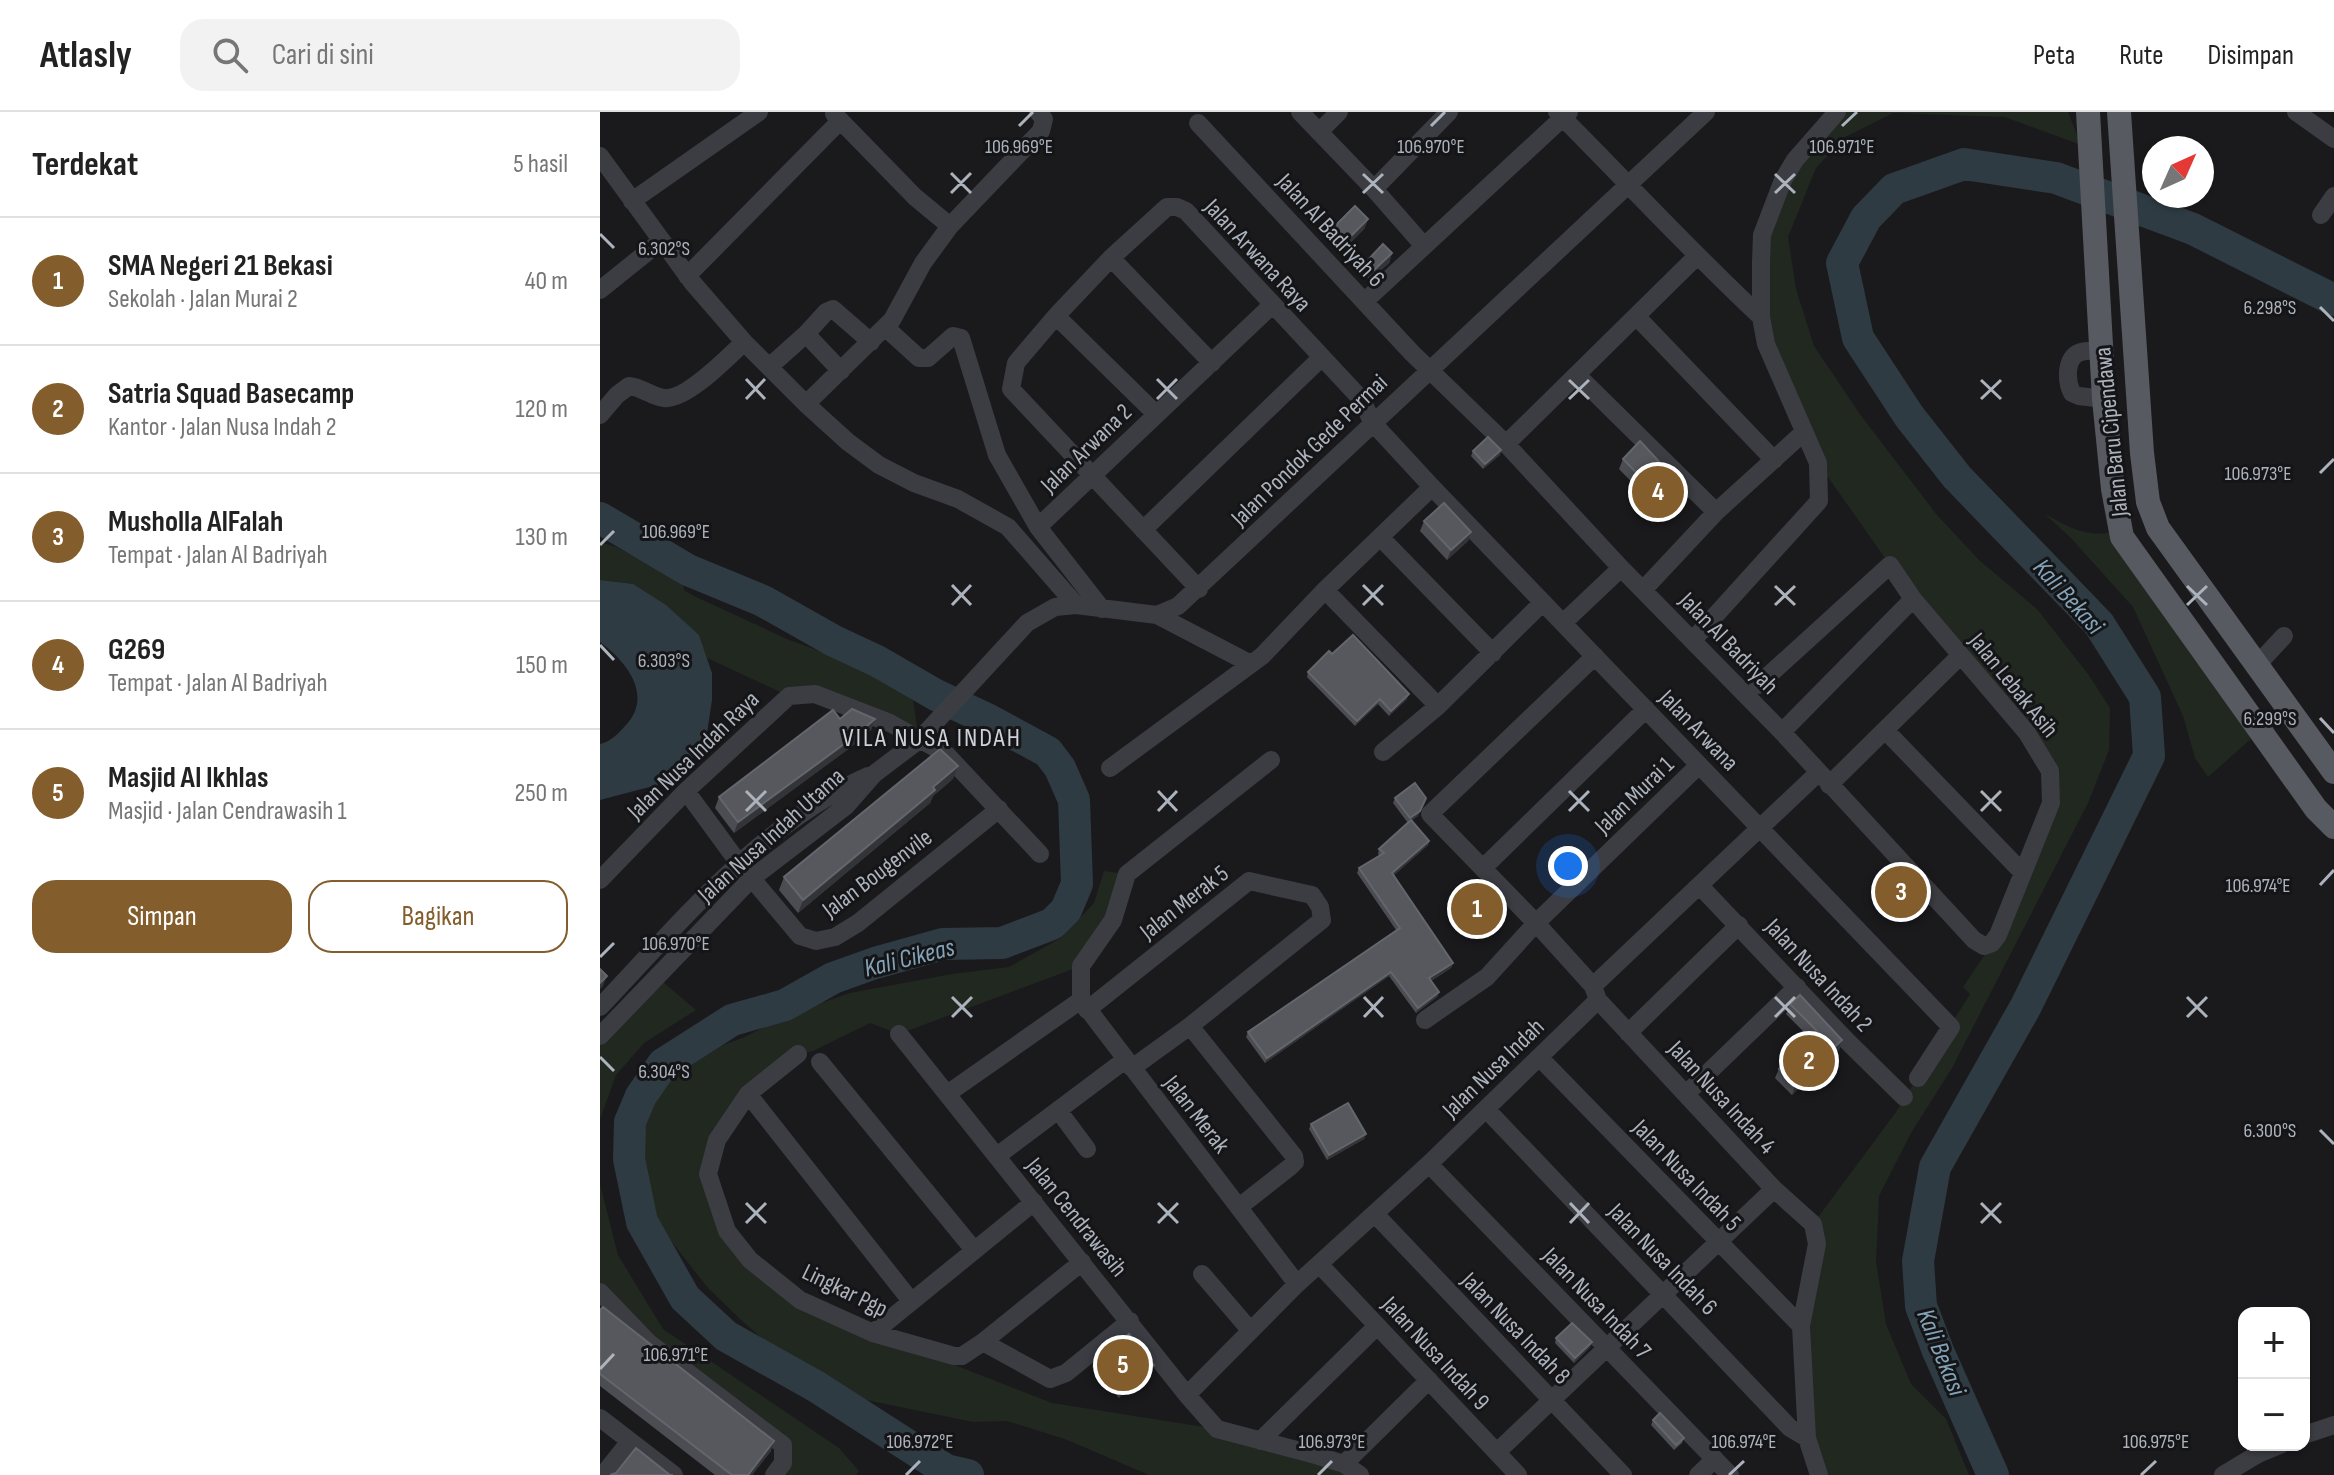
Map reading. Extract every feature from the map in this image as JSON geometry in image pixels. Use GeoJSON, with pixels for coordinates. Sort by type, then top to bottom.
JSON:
{"type":"FeatureCollection","features":[{"type":"Feature","properties":{"kind":"main road","name":"Jalan Baru Cipendawa"},"geometry":{"type":"LineString","coordinates":[[2088,112],[2104,399],[2113,489],[2122,537],[2316,809],[2334,827]]}},
{"type":"Feature","properties":{"kind":"main road","name":"Jalan Baru Cipendawa"},"geometry":{"type":"LineString","coordinates":[[2119,122],[2148,502],[2158,528],[2334,772]]}},
{"type":"Feature","properties":{"kind":"main road"},"geometry":{"type":"LineString","coordinates":[[2261,730],[2288,708]]}},
{"type":"Feature","properties":{"kind":"street"},"geometry":{"type":"LineString","coordinates":[[632,201],[759,112]]}},
{"type":"Feature","properties":{"kind":"street"},"geometry":{"type":"LineString","coordinates":[[806,404],[892,320],[923,263],[950,226],[1041,131],[1044,119],[1038,112]]}},
{"type":"Feature","properties":{"kind":"street"},"geometry":{"type":"LineString","coordinates":[[1300,112],[1424,246]]}},
{"type":"Feature","properties":{"kind":"street"},"geometry":{"type":"LineString","coordinates":[[1319,132],[1339,112]]}},
{"type":"Feature","properties":{"kind":"street"},"geometry":{"type":"LineString","coordinates":[[1374,189],[1449,112]]}},
{"type":"Feature","properties":{"kind":"street","name":"Jalan Pondok Gede Permai"},"geometry":{"type":"LineString","coordinates":[[1157,615],[1178,606],[1199,589],[1372,422],[1706,112]]}},
{"type":"Feature","properties":{"kind":"street"},"geometry":{"type":"LineString","coordinates":[[1693,640],[1819,501],[1818,463],[1766,344],[1761,317],[1762,235],[1783,180],[1802,151],[1837,112]]}},
{"type":"Feature","properties":{"kind":"street"},"geometry":{"type":"LineString","coordinates":[[2297,112],[2334,139]]}},
{"type":"Feature","properties":{"kind":"street"},"geometry":{"type":"LineString","coordinates":[[1365,301],[1563,114],[1696,257],[1761,317]]}},
{"type":"Feature","properties":{"kind":"street"},"geometry":{"type":"LineString","coordinates":[[687,276],[836,116],[915,197],[950,226]]}},
{"type":"Feature","properties":{"kind":"street","name":"Jalan Al Badriyah 6"},"geometry":{"type":"LineString","coordinates":[[1198,123],[1430,369]]}},
{"type":"Feature","properties":{"kind":"street"},"geometry":{"type":"LineString","coordinates":[[600,156],[687,276],[744,342],[806,404],[879,465],[914,483],[958,499],[1008,527],[1076,605]]}},
{"type":"Feature","properties":{"kind":"street"},"geometry":{"type":"LineString","coordinates":[[2321,215],[2334,196]]}},
{"type":"Feature","properties":{"kind":"street","name":"Jalan Arwana Raya"},"geometry":{"type":"LineString","coordinates":[[1092,475],[1011,389],[1016,363],[1111,258],[1167,207],[1186,211],[1362,400],[1372,422]]}},
{"type":"Feature","properties":{"kind":"street"},"geometry":{"type":"LineString","coordinates":[[600,290],[661,241]]}},
{"type":"Feature","properties":{"kind":"street"},"geometry":{"type":"LineString","coordinates":[[1506,444],[1696,257]]}},
{"type":"Feature","properties":{"kind":"street"},"geometry":{"type":"LineString","coordinates":[[1111,258],[1212,363]]}},
{"type":"Feature","properties":{"kind":"street","name":"Jalan Arwana 2"},"geometry":{"type":"LineString","coordinates":[[1038,527],[1272,305]]}},
{"type":"Feature","properties":{"kind":"street"},"geometry":{"type":"LineString","coordinates":[[769,367],[826,312],[833,309],[871,342]]}},
{"type":"Feature","properties":{"kind":"street"},"geometry":{"type":"LineString","coordinates":[[1056,316],[1156,414]]}},
{"type":"Feature","properties":{"kind":"street"},"geometry":{"type":"LineString","coordinates":[[1637,317],[1774,460]]}},
{"type":"Feature","properties":{"kind":"street"},"geometry":{"type":"LineString","coordinates":[[885,327],[919,358],[928,358],[953,336],[961,338],[997,455],[1038,527],[1102,609]]}},
{"type":"Feature","properties":{"kind":"street"},"geometry":{"type":"LineString","coordinates":[[806,334],[841,371]]}},
{"type":"Feature","properties":{"kind":"street"},"geometry":{"type":"LineString","coordinates":[[600,415],[629,386],[661,398],[674,399],[710,373],[744,342]]}},
{"type":"Feature","properties":{"kind":"street"},"geometry":{"type":"LineString","coordinates":[[2101,351],[2083,351],[2073,356],[2068,382],[2072,393],[2104,399]]}},
{"type":"Feature","properties":{"kind":"street"},"geometry":{"type":"LineString","coordinates":[[1143,530],[1321,358]]}},
{"type":"Feature","properties":{"kind":"street","name":"Jalan Al Badriyah"},"geometry":{"type":"LineString","coordinates":[[1430,369],[1782,732],[1974,940],[1984,946],[1992,943]]}},
{"type":"Feature","properties":{"kind":"street"},"geometry":{"type":"LineString","coordinates":[[1577,375],[1716,512]]}},
{"type":"Feature","properties":{"kind":"street","name":"Jalan Arwana"},"geometry":{"type":"LineString","coordinates":[[1372,422],[1951,1027],[1918,1078]]}},
{"type":"Feature","properties":{"kind":"street"},"geometry":{"type":"LineString","coordinates":[[1644,589],[1716,512],[1804,432]]}},
{"type":"Feature","properties":{"kind":"street"},"geometry":{"type":"LineString","coordinates":[[1092,475],[1199,589]]}},
{"type":"Feature","properties":{"kind":"street"},"geometry":{"type":"LineString","coordinates":[[1110,768],[1251,664],[1432,487]]}},
{"type":"Feature","properties":{"kind":"street"},"geometry":{"type":"LineString","coordinates":[[1380,537],[1493,653]]}},
{"type":"Feature","properties":{"kind":"street","name":"Jalan Lebak Asih"},"geometry":{"type":"LineString","coordinates":[[1758,685],[1890,565],[1913,599],[2027,733],[2050,771],[2051,803],[1992,943]]}},
{"type":"Feature","properties":{"kind":"street"},"geometry":{"type":"LineString","coordinates":[[1563,623],[1621,568]]}},
{"type":"Feature","properties":{"kind":"street"},"geometry":{"type":"LineString","coordinates":[[1325,590],[1438,706]]}},
{"type":"Feature","properties":{"kind":"street"},"geometry":{"type":"LineString","coordinates":[[1782,732],[1913,599]]}},
{"type":"Feature","properties":{"kind":"street"},"geometry":{"type":"LineString","coordinates":[[1383,752],[1438,706],[1543,602]]}},
{"type":"Feature","properties":{"kind":"street"},"geometry":{"type":"LineString","coordinates":[[1040,854],[946,754],[923,735],[1027,623],[1055,607],[1076,605],[1157,615],[1251,664]]}},
{"type":"Feature","properties":{"kind":"street"},"geometry":{"type":"LineString","coordinates":[[2257,665],[2284,636]]}},
{"type":"Feature","properties":{"kind":"street","name":"Jalan Nusa Indah 4"},"geometry":{"type":"LineString","coordinates":[[1595,656],[1430,814],[1536,923],[1628,1033],[1774,1189],[1813,1224],[1817,1244],[1801,1326]]}},
{"type":"Feature","properties":{"kind":"street","name":"Jalan Nusa Indah"},"geometry":{"type":"LineString","coordinates":[[1187,1395],[1297,1284],[1429,1164],[1539,1057],[1700,886],[1761,829],[1885,730],[1960,656]]}},
{"type":"Feature","properties":{"kind":"street","name":"Jalan Nusa Indah Raya"},"geometry":{"type":"LineString","coordinates":[[600,880],[686,791],[789,696],[815,694],[923,735]]}},
{"type":"Feature","properties":{"kind":"street"},"geometry":{"type":"LineString","coordinates":[[1483,868],[1646,709]]}},
{"type":"Feature","properties":{"kind":"street"},"geometry":{"type":"LineString","coordinates":[[1885,730],[2023,873]]}},
{"type":"Feature","properties":{"kind":"street","name":"Jalan Nusa Indah Utama"},"geometry":{"type":"LineString","coordinates":[[600,1036],[752,878],[846,806],[874,774],[923,735]]}},
{"type":"Feature","properties":{"kind":"street"},"geometry":{"type":"LineString","coordinates":[[947,1094],[1084,1005],[1081,966],[1113,920],[1127,874],[1271,760]]}},
{"type":"Feature","properties":{"kind":"street","name":"Jalan Murai 1"},"geometry":{"type":"LineString","coordinates":[[1425,1020],[1487,977],[1536,923],[1699,765]]}},
{"type":"Feature","properties":{"kind":"street","name":"Jalan Nusa Indah Utama"},"geometry":{"type":"LineString","coordinates":[[600,1007],[738,862],[838,790],[874,774]]}},
{"type":"Feature","properties":{"kind":"street","name":"Jalan Bougenvile"},"geometry":{"type":"LineString","coordinates":[[686,791],[738,862],[800,936],[816,941],[835,937],[858,923],[999,809]]}},
{"type":"Feature","properties":{"kind":"street","name":"Jalan Merak 5"},"geometry":{"type":"LineString","coordinates":[[1084,1005],[1249,881],[1312,895],[1320,907],[1322,920],[1190,1026]]}},
{"type":"Feature","properties":{"kind":"street","name":"Jalan Nusa Indah 2"},"geometry":{"type":"LineString","coordinates":[[1700,886],[1904,1097]]}},
{"type":"Feature","properties":{"kind":"street"},"geometry":{"type":"LineString","coordinates":[[1628,1033],[1739,925]]}},
{"type":"Feature","properties":{"kind":"street"},"geometry":{"type":"LineString","coordinates":[[1687,1093],[1797,987]]}},
{"type":"Feature","properties":{"kind":"street","name":"Jalan Merak"},"geometry":{"type":"LineString","coordinates":[[1084,1005],[1297,1284]]}},
{"type":"Feature","properties":{"kind":"street"},"geometry":{"type":"LineString","coordinates":[[997,1156],[1058,1110],[1190,1026],[1294,1156],[1295,1162],[1290,1167],[1239,1207]]}},
{"type":"Feature","properties":{"kind":"street","name":"Jalan Cendrawasih"},"geometry":{"type":"LineString","coordinates":[[899,1034],[1217,1429],[1260,1441]]}},
{"type":"Feature","properties":{"kind":"street","name":"Lingkar Pgp"},"geometry":{"type":"LineString","coordinates":[[798,1054],[748,1094],[717,1140],[708,1174],[727,1231],[750,1260],[800,1300],[873,1333],[954,1356],[962,1356],[983,1342]]}},
{"type":"Feature","properties":{"kind":"street","name":"Jalan Nusa Indah 5"},"geometry":{"type":"LineString","coordinates":[[1539,1057],[1801,1326]]}},
{"type":"Feature","properties":{"kind":"street"},"geometry":{"type":"LineString","coordinates":[[820,1062],[974,1250]]}},
{"type":"Feature","properties":{"kind":"street"},"geometry":{"type":"LineString","coordinates":[[748,1094],[911,1301]]}},
{"type":"Feature","properties":{"kind":"street","name":"Jalan Nusa Indah 6"},"geometry":{"type":"LineString","coordinates":[[1486,1109],[1790,1428],[1807,1438]]}},
{"type":"Feature","properties":{"kind":"street"},"geometry":{"type":"LineString","coordinates":[[1058,1110],[1087,1149]]}},
{"type":"Feature","properties":{"kind":"street","name":"Jalan Nusa Indah 7"},"geometry":{"type":"LineString","coordinates":[[1429,1164],[1730,1475]]}},
{"type":"Feature","properties":{"kind":"street"},"geometry":{"type":"LineString","coordinates":[[1497,1452],[1774,1189]]}},
{"type":"Feature","properties":{"kind":"street"},"geometry":{"type":"LineString","coordinates":[[873,1333],[1034,1202]]}},
{"type":"Feature","properties":{"kind":"street","name":"Jalan Nusa Indah 8"},"geometry":{"type":"LineString","coordinates":[[1375,1214],[1623,1475]]}},
{"type":"Feature","properties":{"kind":"street"},"geometry":{"type":"LineString","coordinates":[[1082,1262],[983,1342],[1050,1379],[1066,1373],[1130,1321]]}},
{"type":"Feature","properties":{"kind":"street","name":"Jalan Nusa Indah 9"},"geometry":{"type":"LineString","coordinates":[[1319,1264],[1518,1475]]}},
{"type":"Feature","properties":{"kind":"street"},"geometry":{"type":"LineString","coordinates":[[1202,1274],[1250,1330]]}},
{"type":"Feature","properties":{"kind":"street"},"geometry":{"type":"LineString","coordinates":[[600,1292],[649,1343],[783,1445],[783,1463],[774,1475]]}},
{"type":"Feature","properties":{"kind":"street"},"geometry":{"type":"LineString","coordinates":[[1260,1441],[1377,1326]]}},
{"type":"Feature","properties":{"kind":"street"},"geometry":{"type":"LineString","coordinates":[[1801,1326],[1807,1438],[1815,1472]]}},
{"type":"Feature","properties":{"kind":"street"},"geometry":{"type":"LineString","coordinates":[[1344,1464],[1429,1380]]}},
{"type":"Feature","properties":{"kind":"street"},"geometry":{"type":"LineString","coordinates":[[600,1418],[674,1475]]}},
{"type":"Feature","properties":{"kind":"street"},"geometry":{"type":"LineString","coordinates":[[2310,1433],[2334,1425]]}},
{"type":"Feature","properties":{"kind":"street"},"geometry":{"type":"LineString","coordinates":[[603,1475],[630,1441]]}},
{"type":"Feature","properties":{"kind":"street"},"geometry":{"type":"LineString","coordinates":[[1260,1441],[1344,1464],[1360,1475]]}},
{"type":"Feature","properties":{"kind":"street"},"geometry":{"type":"LineString","coordinates":[[2223,1475],[2265,1451]]}},
{"type":"Feature","properties":{"kind":"street"},"geometry":{"type":"LineString","coordinates":[[1698,1475],[1715,1459]]}},
{"type":"Feature","properties":{"kind":"shaded area"},"geometry":{"type":"Polygon","coordinates":[[[1837,112],[2068,112],[2081,145],[2005,117],[1893,113],[1845,137],[1816,168],[1788,237],[1796,289],[1814,346],[1862,417],[1937,515],[1979,560],[2037,609],[2088,674],[2110,708],[2109,750],[2088,803],[1952,1068],[1911,1133],[1879,1196],[1876,1262],[1886,1324],[1911,1384],[1946,1419],[1969,1475],[1818,1475],[1807,1438],[1813,1224],[1896,1112],[1970,994],[1963,987],[1998,935],[2051,803],[2050,771],[1890,565],[1818,463],[1766,344],[1762,235],[1783,180],[1837,112]]]}},
{"type":"Feature","properties":{"kind":"shaded area"},"geometry":{"type":"Polygon","coordinates":[[[2045,514],[2091,533],[2121,529],[2261,730],[2208,777],[2195,758],[2183,716],[2133,607],[2045,514]]]}},
{"type":"Feature","properties":{"kind":"shaded area"},"geometry":{"type":"Polygon","coordinates":[[[600,542],[683,581],[684,590],[694,596],[787,639],[865,668],[912,693],[919,740],[890,723],[789,696],[707,658],[699,635],[633,584],[600,580],[600,542]]]}},
{"type":"Feature","properties":{"kind":"shaded area"},"geometry":{"type":"Polygon","coordinates":[[[600,580],[633,584],[666,605],[699,635],[712,673],[712,700],[707,733],[689,766],[657,785],[600,800],[600,744],[610,740],[633,715],[637,692],[627,669],[600,642],[600,580]]]}},
{"type":"Feature","properties":{"kind":"shaded area"},"geometry":{"type":"Polygon","coordinates":[[[1104,871],[1127,874],[1081,966],[899,1034],[870,1023],[813,1051],[798,1054],[748,1094],[708,1174],[727,1231],[800,1300],[873,1333],[1052,1403],[1217,1429],[1360,1475],[1149,1475],[1065,1439],[1007,1421],[973,1422],[847,1396],[813,1378],[782,1356],[740,1319],[707,1287],[657,1223],[645,1174],[645,1127],[663,1086],[699,1054],[745,1037],[789,1014],[850,993],[1009,967],[1061,938],[1094,903],[1104,871]]]}},
{"type":"Feature","properties":{"kind":"shaded area"},"geometry":{"type":"Polygon","coordinates":[[[657,977],[696,1010],[644,1043],[616,1075],[600,1119],[600,1036],[657,977]]]}},
{"type":"Feature","properties":{"kind":"shaded area"},"geometry":{"type":"Polygon","coordinates":[[[600,1184],[618,1255],[663,1329],[839,1448],[859,1471],[856,1475],[774,1475],[783,1445],[600,1292],[600,1184]]]}},
{"type":"Feature","properties":{"kind":"building"},"geometry":{"type":"Polygon","coordinates":[[[1355,206],[1368,219],[1347,240],[1334,227],[1355,206]]]}},
{"type":"Feature","properties":{"kind":"building"},"geometry":{"type":"Polygon","coordinates":[[[1383,244],[1392,253],[1374,270],[1366,262],[1383,244]]]}},
{"type":"Feature","properties":{"kind":"building"},"geometry":{"type":"Polygon","coordinates":[[[1488,437],[1501,450],[1485,464],[1473,451],[1488,437]]]}},
{"type":"Feature","properties":{"kind":"building"},"geometry":{"type":"Polygon","coordinates":[[[1640,441],[1675,479],[1659,496],[1623,459],[1640,441]]]}},
{"type":"Feature","properties":{"kind":"building"},"geometry":{"type":"Polygon","coordinates":[[[1444,503],[1471,532],[1451,550],[1424,521],[1444,503]]]}},
{"type":"Feature","properties":{"kind":"building"},"geometry":{"type":"Polygon","coordinates":[[[1353,635],[1409,694],[1391,711],[1380,699],[1357,721],[1308,672],[1329,651],[1332,654],[1353,635]]]}},
{"type":"Feature","properties":{"kind":"building"},"geometry":{"type":"Polygon","coordinates":[[[852,709],[875,719],[738,822],[719,797],[833,710],[840,719],[852,709]]]}},
{"type":"Feature","properties":{"kind":"building"},"geometry":{"type":"Polygon","coordinates":[[[940,749],[958,766],[933,787],[935,790],[803,900],[784,877],[940,749]]]}},
{"type":"Feature","properties":{"kind":"building"},"geometry":{"type":"Polygon","coordinates":[[[1415,783],[1426,798],[1420,811],[1410,818],[1395,798],[1415,783]]]}},
{"type":"Feature","properties":{"kind":"building"},"geometry":{"type":"Polygon","coordinates":[[[1411,820],[1429,841],[1392,873],[1453,963],[1429,978],[1439,992],[1418,1008],[1391,972],[1267,1058],[1248,1032],[1400,928],[1359,868],[1384,853],[1379,849],[1411,820]]]}},
{"type":"Feature","properties":{"kind":"building"},"geometry":{"type":"Polygon","coordinates":[[[1899,870],[1920,893],[1903,909],[1882,885],[1899,870]]]}},
{"type":"Feature","properties":{"kind":"building"},"geometry":{"type":"Polygon","coordinates":[[[600,969],[607,976],[600,983],[600,969]]]}},
{"type":"Feature","properties":{"kind":"building"},"geometry":{"type":"Polygon","coordinates":[[[1800,995],[1842,1040],[1795,1086],[1779,1069],[1817,1031],[1790,1004],[1800,995]]]}},
{"type":"Feature","properties":{"kind":"building"},"geometry":{"type":"Polygon","coordinates":[[[1348,1103],[1366,1134],[1329,1155],[1311,1124],[1348,1103]]]}},
{"type":"Feature","properties":{"kind":"building"},"geometry":{"type":"Polygon","coordinates":[[[603,1307],[774,1441],[748,1475],[732,1475],[600,1374],[600,1310],[603,1307]]]}},
{"type":"Feature","properties":{"kind":"building"},"geometry":{"type":"Polygon","coordinates":[[[1572,1323],[1592,1342],[1575,1358],[1556,1338],[1572,1323]]]}},
{"type":"Feature","properties":{"kind":"building"},"geometry":{"type":"Polygon","coordinates":[[[1129,1334],[1154,1365],[1121,1393],[1094,1362],[1129,1334]]]}},
{"type":"Feature","properties":{"kind":"building"},"geometry":{"type":"Polygon","coordinates":[[[1660,1413],[1684,1438],[1676,1445],[1653,1420],[1660,1413]]]}},
{"type":"Feature","properties":{"kind":"building"},"geometry":{"type":"Polygon","coordinates":[[[636,1448],[670,1475],[610,1475],[616,1473],[636,1448]]]}},
{"type":"Feature","properties":{"kind":"waterway","name":"Kali Bekasi"},"geometry":{"type":"LineString","coordinates":[[1993,1475],[1921,1306],[1918,1261],[1935,1167],[2026,1006],[2149,756],[2145,697],[2099,624],[1957,477],[1909,416],[1858,338],[1842,263],[1866,218],[1894,189],[1964,164],[2056,178],[2193,229],[2334,300]]}},
{"type":"Feature","properties":{"kind":"waterway","name":"Kali Cikeas"},"geometry":{"type":"LineString","coordinates":[[600,518],[688,570],[763,601],[1048,752],[1060,768],[1074,800],[1077,884],[1066,910],[1052,924],[1002,943],[943,944],[875,963],[833,978],[785,1005],[732,1020],[663,1064],[641,1096],[630,1122],[629,1159],[642,1222],[685,1298],[726,1336],[817,1387],[946,1470],[968,1475]]}},
{"type":"Feature","properties":{"kind":"place","name":"G269"},"geometry":{"type":"Point","coordinates":[1658,492]}},
{"type":"Feature","properties":{"kind":"place","name":"Musholla AlFalah"},"geometry":{"type":"Point","coordinates":[1901,892]}},
{"type":"Feature","properties":{"kind":"place","name":"SMA Negeri 21 Bekasi"},"geometry":{"type":"Point","coordinates":[1477,909]}},
{"type":"Feature","properties":{"kind":"place","name":"Satria Squad Basecamp"},"geometry":{"type":"Point","coordinates":[1809,1061]}},
{"type":"Feature","properties":{"kind":"place","name":"Masjid Al Ikhlas"},"geometry":{"type":"Point","coordinates":[1123,1365]}},
{"type":"Feature","properties":{"kind":"district","name":"VILA NUSA INDAH"},"geometry":{"type":"Point","coordinates":[932,737]}}]}
